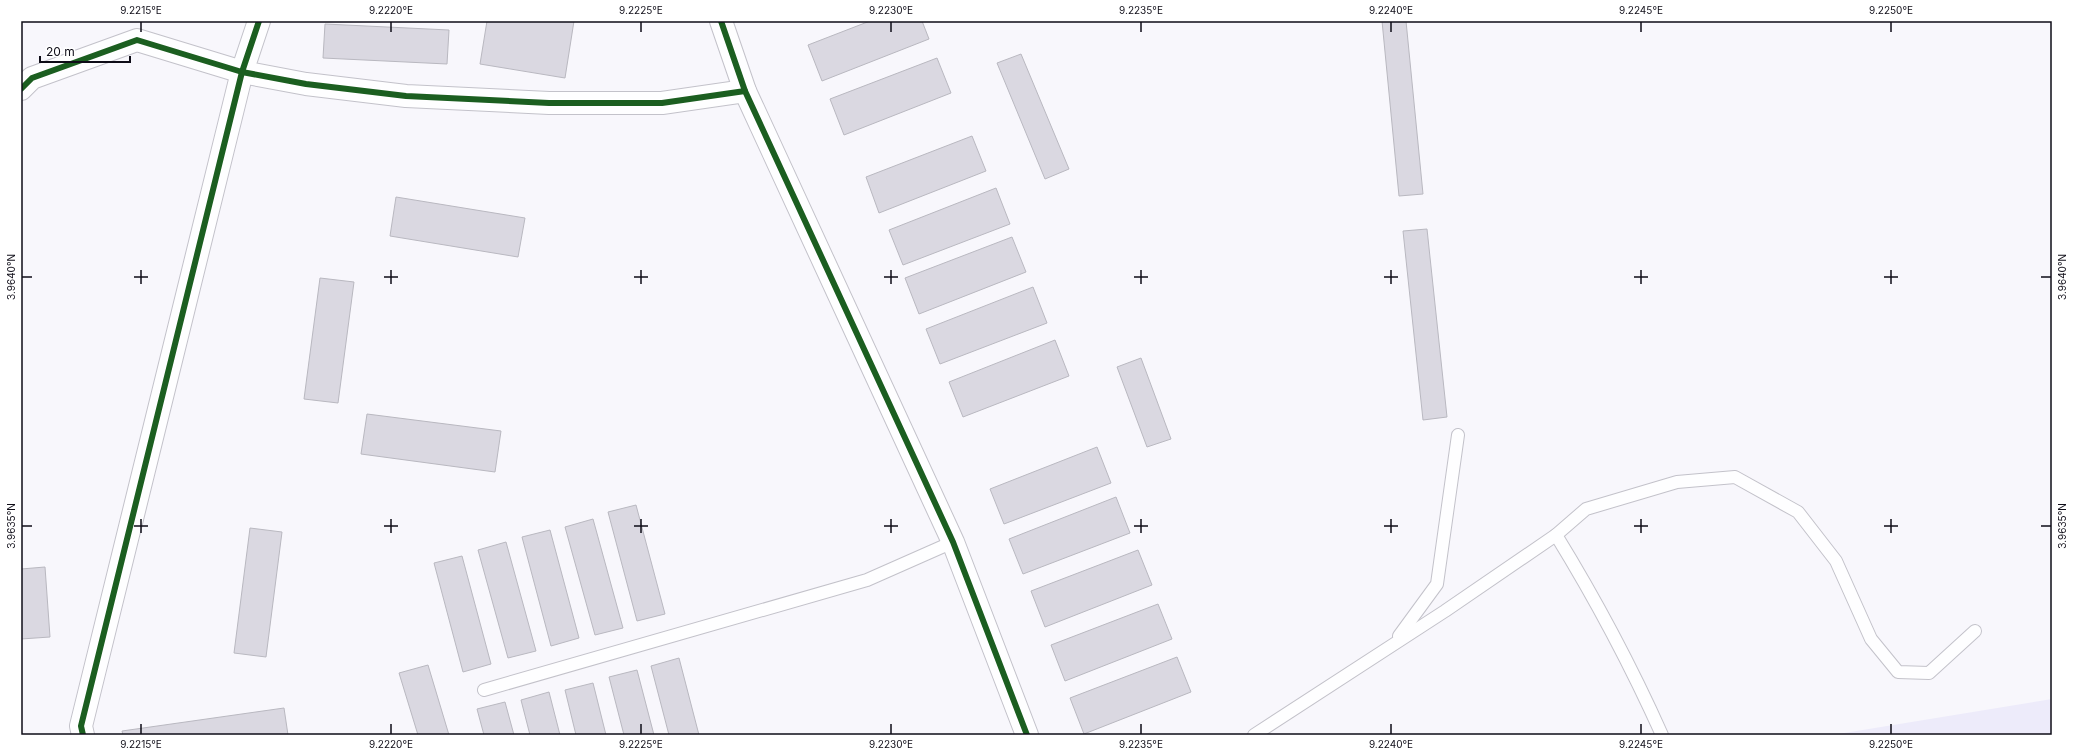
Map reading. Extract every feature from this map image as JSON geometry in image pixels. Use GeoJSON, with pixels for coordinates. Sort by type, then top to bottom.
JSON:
{"type":"FeatureCollection","features":[{"type":"Feature","properties":{"kind":"street"},"geometry":{"type":"LineString","coordinates":[[81,732],[242,72],[259,21]]}},
{"type":"Feature","properties":{"kind":"street"},"geometry":{"type":"LineString","coordinates":[[721,21],[745,91],[953,542],[1027,735]]}},
{"type":"Feature","properties":{"kind":"street"},"geometry":{"type":"LineString","coordinates":[[21,89],[32,78],[137,40],[242,72],[306,84],[406,96],[549,103],[662,103],[745,91]]}},
{"type":"Feature","properties":{"kind":"lane"},"geometry":{"type":"LineString","coordinates":[[1395,642],[1437,584],[1458,435]]}},
{"type":"Feature","properties":{"kind":"lane"},"geometry":{"type":"LineString","coordinates":[[1254,735],[1395,642],[1445,611],[1556,535],[1586,510],[1677,482],[1735,477],[1798,512],[1836,561],[1871,640],[1898,672],[1929,673],[1975,632]]}},
{"type":"Feature","properties":{"kind":"lane"},"geometry":{"type":"LineString","coordinates":[[1556,535],[1592,594],[1639,683],[1662,735]]}},
{"type":"Feature","properties":{"kind":"lane"},"geometry":{"type":"LineString","coordinates":[[484,690],[867,580],[953,542]]}},
{"type":"Feature","properties":{"kind":"shaded area"},"geometry":{"type":"Polygon","coordinates":[[[2052,699],[2052,735],[1832,735],[2052,699]]]}},
{"type":"Feature","properties":{"kind":"building"},"geometry":{"type":"Polygon","coordinates":[[[487,21],[574,21],[565,78],[480,64],[487,21]]]}},
{"type":"Feature","properties":{"kind":"building"},"geometry":{"type":"Polygon","coordinates":[[[870,21],[922,21],[929,39],[822,81],[808,45],[870,21]]]}},
{"type":"Feature","properties":{"kind":"building"},"geometry":{"type":"Polygon","coordinates":[[[1382,21],[1406,21],[1423,194],[1399,196],[1382,21]]]}},
{"type":"Feature","properties":{"kind":"building"},"geometry":{"type":"Polygon","coordinates":[[[325,24],[449,30],[447,64],[323,58],[325,24]]]}},
{"type":"Feature","properties":{"kind":"building"},"geometry":{"type":"Polygon","coordinates":[[[1021,54],[1069,169],[1045,179],[997,63],[1021,54]]]}},
{"type":"Feature","properties":{"kind":"building"},"geometry":{"type":"Polygon","coordinates":[[[937,58],[951,93],[844,135],[830,99],[937,58]]]}},
{"type":"Feature","properties":{"kind":"building"},"geometry":{"type":"Polygon","coordinates":[[[972,136],[986,171],[879,213],[866,177],[972,136]]]}},
{"type":"Feature","properties":{"kind":"building"},"geometry":{"type":"Polygon","coordinates":[[[996,188],[1010,224],[903,265],[889,230],[996,188]]]}},
{"type":"Feature","properties":{"kind":"building"},"geometry":{"type":"Polygon","coordinates":[[[396,197],[525,218],[518,257],[390,236],[396,197]]]}},
{"type":"Feature","properties":{"kind":"building"},"geometry":{"type":"Polygon","coordinates":[[[1427,229],[1447,417],[1423,420],[1403,231],[1427,229]]]}},
{"type":"Feature","properties":{"kind":"building"},"geometry":{"type":"Polygon","coordinates":[[[1012,237],[1026,272],[919,314],[905,278],[1012,237]]]}},
{"type":"Feature","properties":{"kind":"building"},"geometry":{"type":"Polygon","coordinates":[[[320,278],[354,282],[338,403],[304,399],[320,278]]]}},
{"type":"Feature","properties":{"kind":"building"},"geometry":{"type":"Polygon","coordinates":[[[1033,287],[1047,323],[940,364],[926,329],[1033,287]]]}},
{"type":"Feature","properties":{"kind":"building"},"geometry":{"type":"Polygon","coordinates":[[[1055,340],[1069,376],[963,417],[949,382],[1055,340]]]}},
{"type":"Feature","properties":{"kind":"building"},"geometry":{"type":"Polygon","coordinates":[[[1141,358],[1171,439],[1147,447],[1117,367],[1141,358]]]}},
{"type":"Feature","properties":{"kind":"building"},"geometry":{"type":"Polygon","coordinates":[[[367,414],[501,431],[495,472],[361,454],[367,414]]]}},
{"type":"Feature","properties":{"kind":"building"},"geometry":{"type":"Polygon","coordinates":[[[1097,447],[1111,483],[1004,524],[990,489],[1097,447]]]}},
{"type":"Feature","properties":{"kind":"building"},"geometry":{"type":"Polygon","coordinates":[[[1116,497],[1130,533],[1023,574],[1009,539],[1116,497]]]}},
{"type":"Feature","properties":{"kind":"building"},"geometry":{"type":"Polygon","coordinates":[[[636,505],[665,614],[637,621],[608,512],[636,505]]]}},
{"type":"Feature","properties":{"kind":"building"},"geometry":{"type":"Polygon","coordinates":[[[593,519],[623,628],[595,635],[565,527],[593,519]]]}},
{"type":"Feature","properties":{"kind":"building"},"geometry":{"type":"Polygon","coordinates":[[[250,528],[282,532],[266,657],[234,653],[250,528]]]}},
{"type":"Feature","properties":{"kind":"building"},"geometry":{"type":"Polygon","coordinates":[[[550,530],[579,638],[551,646],[522,537],[550,530]]]}},
{"type":"Feature","properties":{"kind":"building"},"geometry":{"type":"Polygon","coordinates":[[[506,542],[536,651],[508,658],[478,550],[506,542]]]}},
{"type":"Feature","properties":{"kind":"building"},"geometry":{"type":"Polygon","coordinates":[[[1138,550],[1152,585],[1045,627],[1031,591],[1138,550]]]}},
{"type":"Feature","properties":{"kind":"building"},"geometry":{"type":"Polygon","coordinates":[[[462,556],[491,664],[463,672],[434,563],[462,556]]]}},
{"type":"Feature","properties":{"kind":"building"},"geometry":{"type":"Polygon","coordinates":[[[45,567],[50,637],[21,639],[21,569],[45,567]]]}},
{"type":"Feature","properties":{"kind":"building"},"geometry":{"type":"Polygon","coordinates":[[[1158,604],[1172,639],[1065,681],[1051,645],[1158,604]]]}},
{"type":"Feature","properties":{"kind":"building"},"geometry":{"type":"Polygon","coordinates":[[[1177,657],[1191,692],[1084,734],[1070,698],[1177,657]]]}},
{"type":"Feature","properties":{"kind":"building"},"geometry":{"type":"Polygon","coordinates":[[[679,658],[699,735],[669,735],[651,666],[679,658]]]}},
{"type":"Feature","properties":{"kind":"building"},"geometry":{"type":"Polygon","coordinates":[[[428,665],[449,735],[418,735],[399,673],[428,665]]]}},
{"type":"Feature","properties":{"kind":"building"},"geometry":{"type":"Polygon","coordinates":[[[637,670],[654,735],[624,735],[609,677],[637,670]]]}},
{"type":"Feature","properties":{"kind":"building"},"geometry":{"type":"Polygon","coordinates":[[[593,683],[606,735],[576,735],[565,690],[593,683]]]}},
{"type":"Feature","properties":{"kind":"building"},"geometry":{"type":"Polygon","coordinates":[[[549,692],[560,735],[530,735],[521,700],[549,692]]]}},
{"type":"Feature","properties":{"kind":"building"},"geometry":{"type":"Polygon","coordinates":[[[505,702],[514,735],[484,735],[477,709],[505,702]]]}},
{"type":"Feature","properties":{"kind":"building"},"geometry":{"type":"Polygon","coordinates":[[[284,708],[288,735],[123,735],[122,731],[284,708]]]}},
{"type":"Feature","properties":{"kind":"cycle path"},"geometry":{"type":"LineString","coordinates":[[83,735],[81,726],[242,72],[259,21]]}},
{"type":"Feature","properties":{"kind":"cycle path"},"geometry":{"type":"LineString","coordinates":[[721,21],[745,91],[953,542],[1027,735]]}},
{"type":"Feature","properties":{"kind":"cycle path"},"geometry":{"type":"LineString","coordinates":[[21,89],[32,78],[137,40],[242,72],[306,84],[406,96],[549,103],[662,103],[745,91]]}}]}
